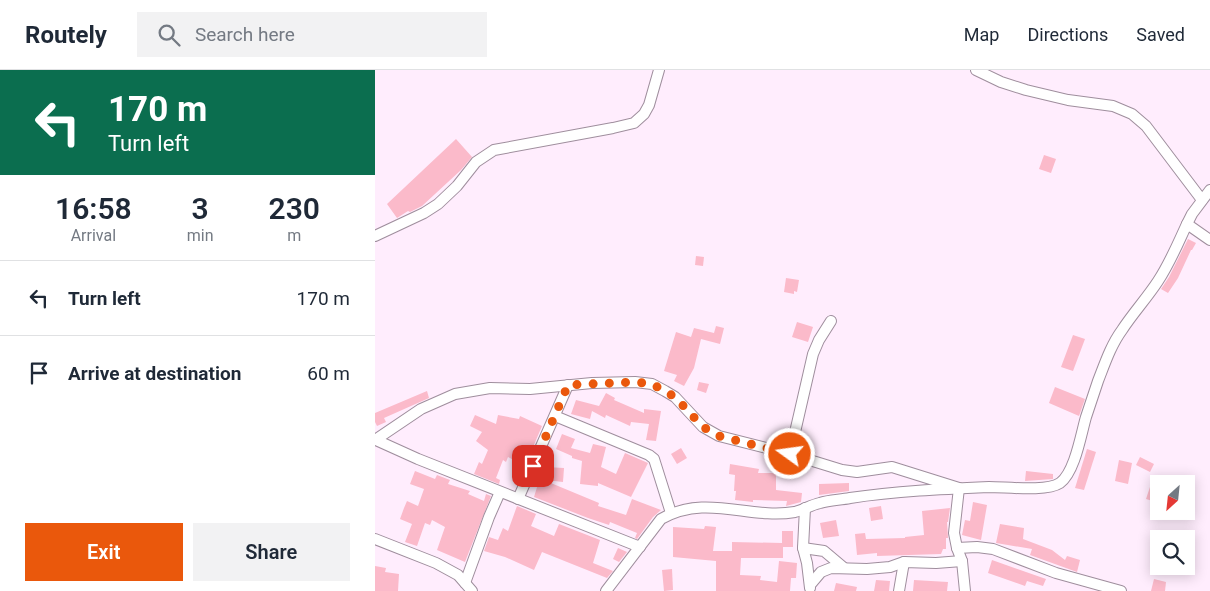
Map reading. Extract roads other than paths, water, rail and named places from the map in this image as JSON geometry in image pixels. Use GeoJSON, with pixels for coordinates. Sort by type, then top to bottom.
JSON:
{"type":"FeatureCollection","features":[{"type":"Feature","properties":{"kind":"street"},"geometry":{"type":"LineString","coordinates":[[375,236],[424,213],[438,204],[457,186],[476,162],[484,155],[495,150],[634,123],[649,105],[659,70]]}},
{"type":"Feature","properties":{"kind":"street"},"geometry":{"type":"LineString","coordinates":[[976,70],[1001,82],[1025,90],[1068,100],[1113,106],[1132,114],[1145,126],[1202,200]]}},
{"type":"Feature","properties":{"kind":"street"},"geometry":{"type":"LineString","coordinates":[[606,591],[661,519],[671,513],[690,508],[725,507],[771,513],[795,512],[820,503],[874,494],[959,488],[1039,488],[1060,483],[1073,461],[1092,399],[1113,346],[1122,330],[1159,281],[1187,224],[1210,190]]}},
{"type":"Feature","properties":{"kind":"street"},"geometry":{"type":"LineString","coordinates":[[1187,224],[1210,240]]}},
{"type":"Feature","properties":{"kind":"street"},"geometry":{"type":"LineString","coordinates":[[790,454],[813,354],[831,321]]}},
{"type":"Feature","properties":{"kind":"street"},"geometry":{"type":"LineString","coordinates":[[375,440],[421,408],[455,394],[491,388],[530,389],[626,382],[652,384],[675,397],[703,427],[719,436],[790,454],[842,470],[857,472],[892,467],[959,488]]}},
{"type":"Feature","properties":{"kind":"street"},"geometry":{"type":"LineString","coordinates":[[518,499],[568,385]]}},
{"type":"Feature","properties":{"kind":"street"},"geometry":{"type":"LineString","coordinates":[[555,416],[649,454],[654,459],[671,513]]}},
{"type":"Feature","properties":{"kind":"street"},"geometry":{"type":"LineString","coordinates":[[375,440],[418,460],[640,547]]}},
{"type":"Feature","properties":{"kind":"street"},"geometry":{"type":"LineString","coordinates":[[959,488],[954,533],[962,561],[965,591]]}},
{"type":"Feature","properties":{"kind":"street"},"geometry":{"type":"LineString","coordinates":[[375,539],[436,563],[458,576],[469,587],[489,517],[500,492]]}},
{"type":"Feature","properties":{"kind":"street"},"geometry":{"type":"LineString","coordinates":[[805,508],[803,548],[810,588]]}},
{"type":"Feature","properties":{"kind":"street"},"geometry":{"type":"LineString","coordinates":[[957,548],[977,547],[993,549],[1056,573],[1121,591]]}},
{"type":"Feature","properties":{"kind":"street"},"geometry":{"type":"LineString","coordinates":[[803,548],[824,551],[843,567]]}},
{"type":"Feature","properties":{"kind":"street"},"geometry":{"type":"LineString","coordinates":[[810,588],[821,572],[831,568],[867,569],[904,562],[936,563],[962,561]]}},
{"type":"Feature","properties":{"kind":"street"},"geometry":{"type":"LineString","coordinates":[[899,591],[904,562]]}}]}
